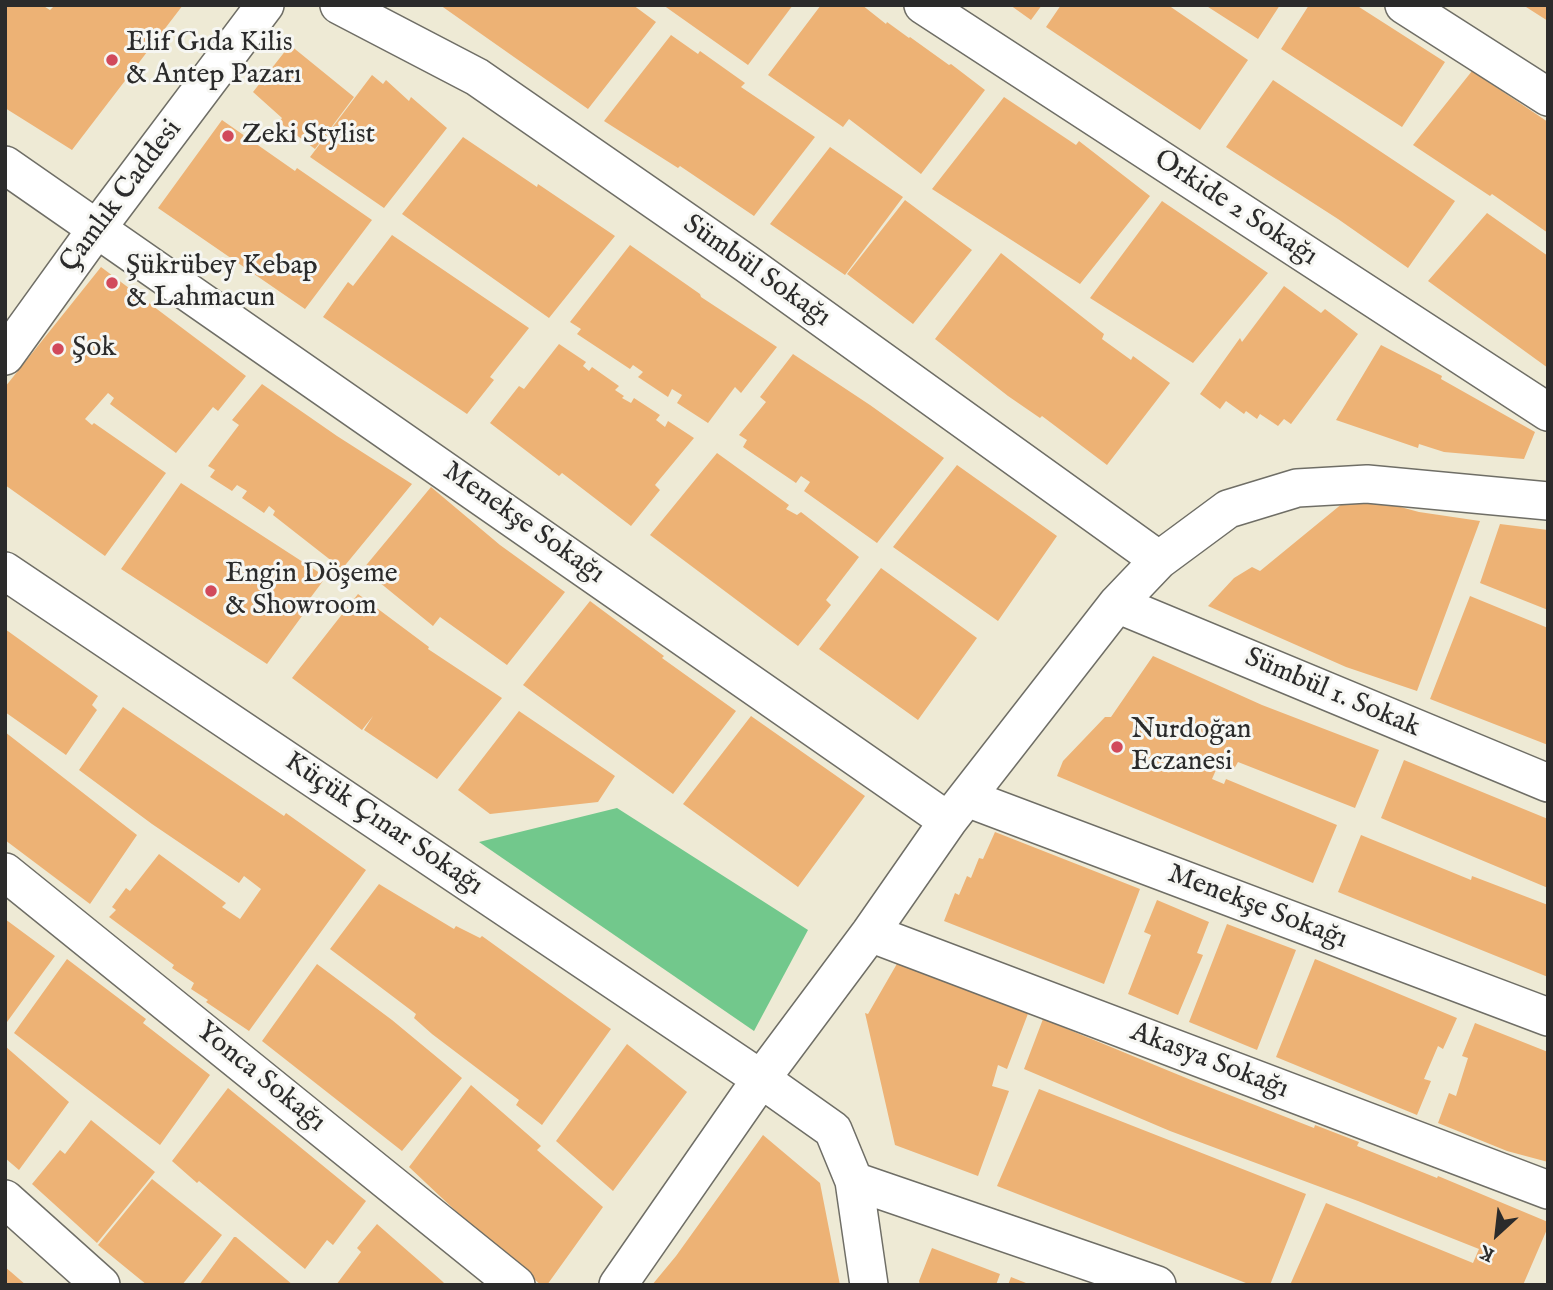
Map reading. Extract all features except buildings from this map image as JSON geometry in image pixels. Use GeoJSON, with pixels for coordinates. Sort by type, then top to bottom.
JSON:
{"type":"FeatureCollection","features":[{"type":"Feature","properties":{"kind":"street","name":"Çamlık Caddesi"},"geometry":{"type":"LineString","coordinates":[[5,356],[265,5]]}},
{"type":"Feature","properties":{"kind":"street","name":"Sümbül Sokağı"},"geometry":{"type":"LineString","coordinates":[[339,5],[477,77],[758,272],[1159,560]]}},
{"type":"Feature","properties":{"kind":"street","name":"Orkide 2 Sokağı"},"geometry":{"type":"LineString","coordinates":[[923,5],[1548,412]]}},
{"type":"Feature","properties":{"kind":"street"},"geometry":{"type":"LineString","coordinates":[[1404,5],[1548,97]]}},
{"type":"Feature","properties":{"kind":"street","name":"Menekşe Sokağı"},"geometry":{"type":"LineString","coordinates":[[5,164],[957,810],[1548,1017]]}},
{"type":"Feature","properties":{"kind":"street"},"geometry":{"type":"LineString","coordinates":[[618,1285],[761,1079],[870,933],[957,810],[1117,604],[1159,560],[1228,509],[1297,488],[1367,484],[1548,501]]}},
{"type":"Feature","properties":{"kind":"street","name":"Küçük Çınar Sokağı"},"geometry":{"type":"LineString","coordinates":[[5,571],[833,1130],[854,1181],[869,1285]]}},
{"type":"Feature","properties":{"kind":"street","name":"Sümbül 1. Sokak"},"geometry":{"type":"LineString","coordinates":[[1117,604],[1548,783]]}},
{"type":"Feature","properties":{"kind":"street","name":"Yonca Sokağı"},"geometry":{"type":"LineString","coordinates":[[5,872],[516,1285]]}},
{"type":"Feature","properties":{"kind":"street","name":"Akasya Sokağı"},"geometry":{"type":"LineString","coordinates":[[870,933],[1548,1191]]}},
{"type":"Feature","properties":{"kind":"street"},"geometry":{"type":"LineString","coordinates":[[854,1181],[1157,1285]]}},
{"type":"Feature","properties":{"kind":"street"},"geometry":{"type":"LineString","coordinates":[[5,1199],[101,1285]]}},
{"type":"Feature","properties":{"kind":"green space"},"geometry":{"type":"Polygon","coordinates":[[[617,808],[808,930],[754,1031],[479,842],[617,808]]]}},
{"type":"Feature","properties":{"kind":"place","name":"Elif Gıda Kilis & Antep Pazarı"},"geometry":{"type":"Point","coordinates":[112,60]}},
{"type":"Feature","properties":{"kind":"place","name":"Zeki Stylist"},"geometry":{"type":"Point","coordinates":[228,136]}},
{"type":"Feature","properties":{"kind":"place","name":"Şükrübey Kebap & Lahmacun"},"geometry":{"type":"Point","coordinates":[112,283]}},
{"type":"Feature","properties":{"kind":"place","name":"Şok"},"geometry":{"type":"Point","coordinates":[58,349]}},
{"type":"Feature","properties":{"kind":"place","name":"Engin Döşeme & Showroom"},"geometry":{"type":"Point","coordinates":[211,591]}},
{"type":"Feature","properties":{"kind":"place","name":"Nurdoğan Eczanesi"},"geometry":{"type":"Point","coordinates":[1117,747]}}]}
